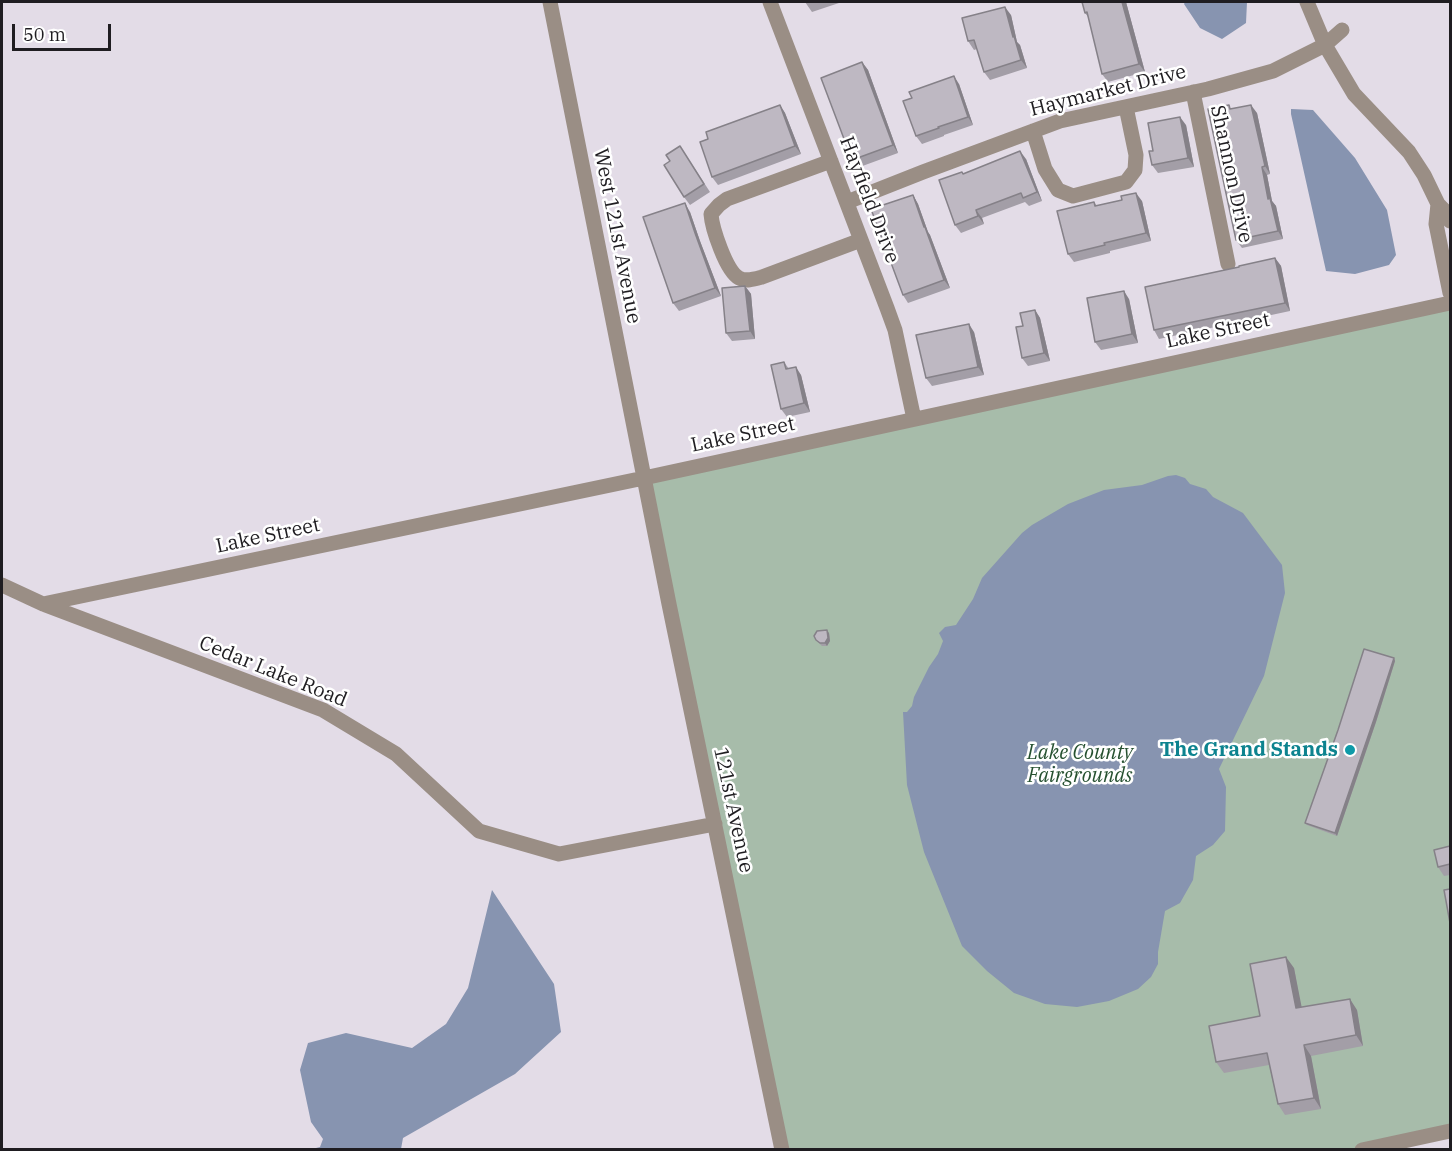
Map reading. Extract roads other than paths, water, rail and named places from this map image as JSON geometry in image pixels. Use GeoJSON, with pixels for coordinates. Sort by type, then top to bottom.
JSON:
{"type":"FeatureCollection","features":[{"type":"Feature","properties":{"kind":"street","name":"West 121st Avenue"},"geometry":{"type":"LineString","coordinates":[[550,2],[644,478]]}},
{"type":"Feature","properties":{"kind":"street","name":"Hayfield Drive"},"geometry":{"type":"LineString","coordinates":[[770,2],[895,330],[914,419]]}},
{"type":"Feature","properties":{"kind":"street"},"geometry":{"type":"LineString","coordinates":[[1307,2],[1325,45],[1354,94],[1409,152],[1424,175],[1438,204],[1449,214],[1450,221]]}},
{"type":"Feature","properties":{"kind":"street","name":"Haymarket Drive"},"geometry":{"type":"LineString","coordinates":[[847,202],[1060,121],[1193,92],[1273,71],[1325,45],[1342,30]]}},
{"type":"Feature","properties":{"kind":"street","name":"Shannon Drive"},"geometry":{"type":"LineString","coordinates":[[1193,92],[1228,264]]}},
{"type":"Feature","properties":{"kind":"street"},"geometry":{"type":"LineString","coordinates":[[1033,131],[1045,169],[1058,190],[1073,196],[1126,182],[1136,170],[1136,155],[1126,107]]}},
{"type":"Feature","properties":{"kind":"street"},"geometry":{"type":"LineString","coordinates":[[831,161],[728,199],[711,214],[712,225],[730,270],[740,279],[750,281],[861,240]]}},
{"type":"Feature","properties":{"kind":"street"},"geometry":{"type":"LineString","coordinates":[[1438,204],[1436,224],[1450,293]]}},
{"type":"Feature","properties":{"kind":"street","name":"Lake Street"},"geometry":{"type":"LineString","coordinates":[[44,604],[644,478],[1450,303]]}},
{"type":"Feature","properties":{"kind":"street","name":"121st Avenue"},"geometry":{"type":"LineString","coordinates":[[644,478],[782,1149]]}},
{"type":"Feature","properties":{"kind":"street","name":"Cedar Lake Road"},"geometry":{"type":"LineString","coordinates":[[2,585],[44,604],[323,710],[396,754],[479,831],[559,854],[715,824]]}},
{"type":"Feature","properties":{"kind":"street"},"geometry":{"type":"LineString","coordinates":[[1362,1149],[1379,1148],[1450,1131]]}},
{"type":"Feature","properties":{"kind":"water"},"geometry":{"type":"Polygon","coordinates":[[[1185,2],[1247,2],[1246,23],[1222,39],[1200,28],[1184,4],[1185,2]]]}},
{"type":"Feature","properties":{"kind":"water"},"geometry":{"type":"Polygon","coordinates":[[[1291,109],[1313,110],[1355,158],[1387,210],[1396,255],[1389,265],[1355,274],[1326,271],[1291,109]]]}},
{"type":"Feature","properties":{"kind":"water"},"geometry":{"type":"Polygon","coordinates":[[[1176,475],[1185,478],[1190,484],[1206,489],[1213,497],[1243,513],[1282,565],[1285,593],[1264,676],[1219,769],[1226,787],[1225,831],[1213,845],[1196,856],[1193,880],[1180,903],[1165,911],[1158,964],[1151,977],[1138,989],[1109,1001],[1077,1007],[1045,1004],[1014,993],[962,946],[924,852],[907,785],[903,712],[907,712],[912,706],[929,667],[938,654],[943,641],[939,633],[945,627],[956,625],[973,599],[982,578],[1022,533],[1068,504],[1104,490],[1142,485],[1176,475]]]}},
{"type":"Feature","properties":{"kind":"water"},"geometry":{"type":"Polygon","coordinates":[[[492,890],[554,984],[561,1032],[515,1074],[403,1138],[401,1149],[312,1149],[320,1147],[323,1139],[311,1122],[300,1070],[308,1043],[346,1033],[412,1048],[446,1024],[468,988],[492,890]]]}},
{"type":"Feature","properties":{"kind":"place","name":"The Grand Stands"},"geometry":{"type":"Point","coordinates":[1350,750]}},
{"type":"Feature","properties":{"kind":"park label","name":"Lake County Fairgrounds"},"geometry":{"type":"Point","coordinates":[1080,764]}}]}
